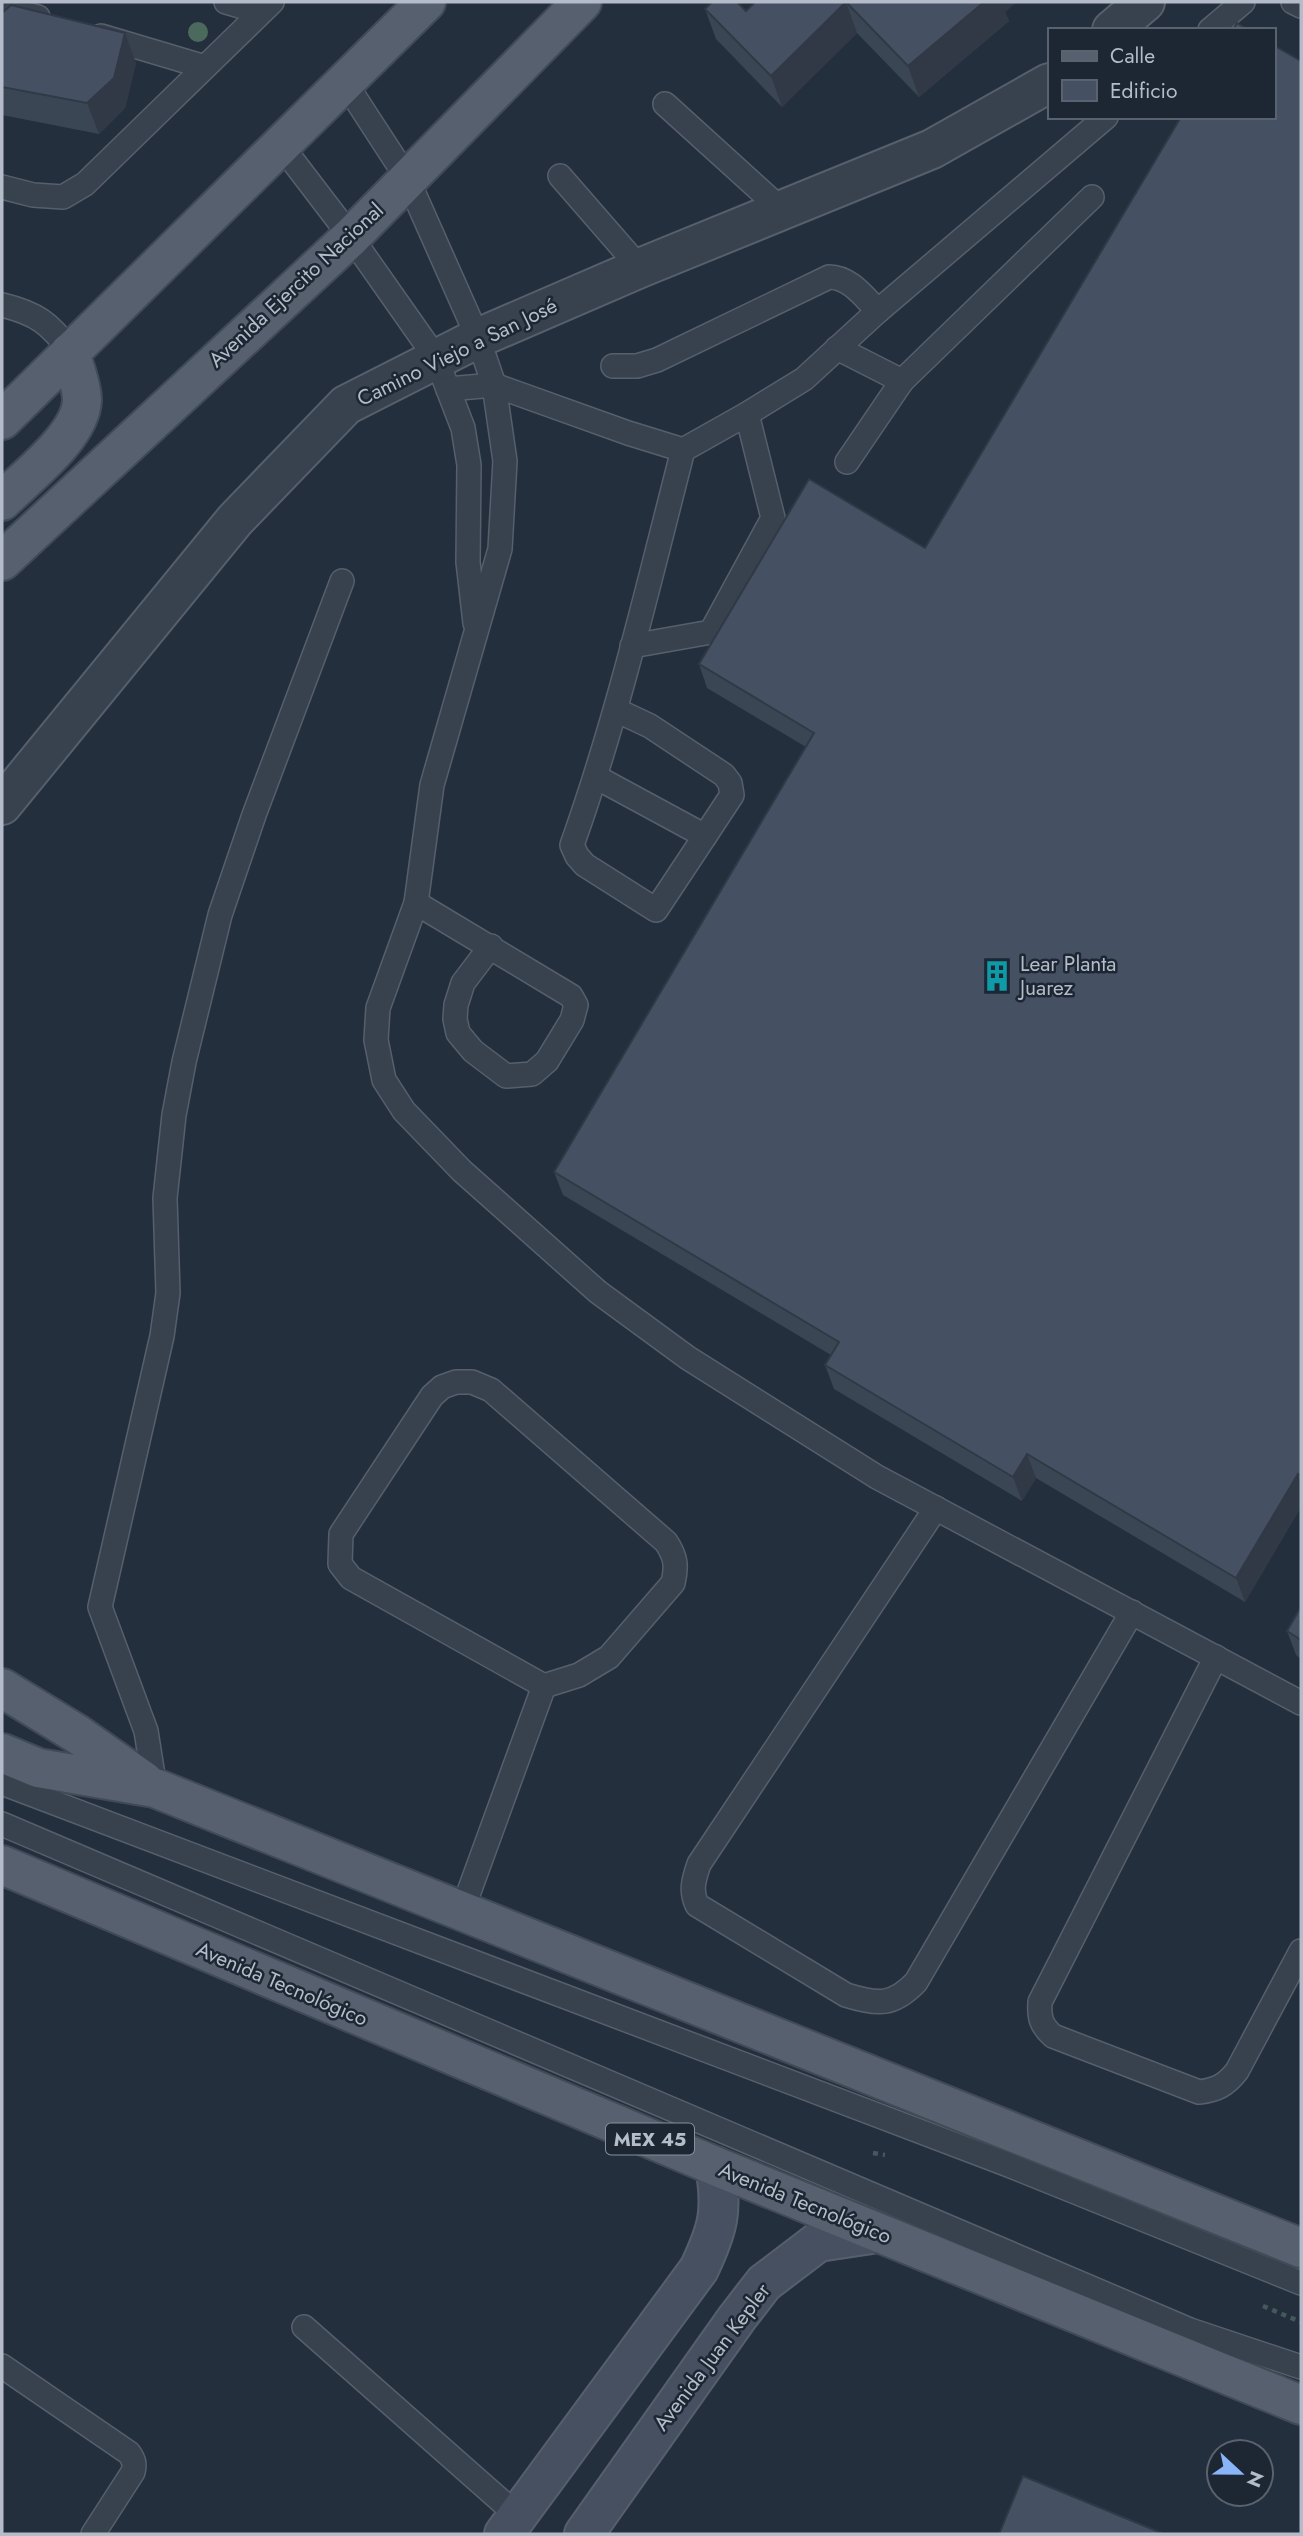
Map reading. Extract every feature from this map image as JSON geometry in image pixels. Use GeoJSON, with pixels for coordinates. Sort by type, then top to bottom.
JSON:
{"type":"FeatureCollection","features":[{"type":"Feature","properties":{"kind":"main road"},"geometry":{"type":"LineString","coordinates":[[2,420],[426,2]]}},
{"type":"Feature","properties":{"kind":"main road","name":"Avenida Ejercito Nacional"},"geometry":{"type":"LineString","coordinates":[[2,561],[351,237],[582,2]]}},
{"type":"Feature","properties":{"kind":"main road"},"geometry":{"type":"LineString","coordinates":[[2,501],[57,447],[78,418],[82,399],[70,352]]}},
{"type":"Feature","properties":{"kind":"main road"},"geometry":{"type":"LineString","coordinates":[[2,1688],[77,1734],[155,1788]]}},
{"type":"Feature","properties":{"kind":"main road"},"geometry":{"type":"LineString","coordinates":[[2,1754],[38,1768],[155,1788],[1301,2248]]}},
{"type":"Feature","properties":{"kind":"main road","name":"Avenida Tecnológico"},"geometry":{"type":"LineString","coordinates":[[2,1865],[715,2166],[1301,2405]]}},
{"type":"Feature","properties":{"kind":"street"},"geometry":{"type":"LineString","coordinates":[[1114,28],[1145,2]]}},
{"type":"Feature","properties":{"kind":"street","name":"Camino Viejo a San José"},"geometry":{"type":"LineString","coordinates":[[2,805],[235,520],[346,405],[442,373],[478,338],[640,268],[932,149],[1048,84]]}},
{"type":"Feature","properties":{"kind":"street"},"geometry":{"type":"LineString","coordinates":[[511,2525],[699,2269],[713,2239],[720,2212],[715,2166]]}},
{"type":"Feature","properties":{"kind":"street","name":"Avenida Juan Kepler"},"geometry":{"type":"LineString","coordinates":[[584,2534],[764,2283],[818,2242],[878,2233]]}},
{"type":"Feature","properties":{"kind":"lane"},"geometry":{"type":"LineString","coordinates":[[226,2],[266,7]]}},
{"type":"Feature","properties":{"kind":"lane"},"geometry":{"type":"LineString","coordinates":[[1212,28],[1243,2]]}},
{"type":"Feature","properties":{"kind":"lane"},"geometry":{"type":"LineString","coordinates":[[1293,2],[1301,6]]}},
{"type":"Feature","properties":{"kind":"lane"},"geometry":{"type":"LineString","coordinates":[[2,7],[52,22]]}},
{"type":"Feature","properties":{"kind":"lane"},"geometry":{"type":"LineString","coordinates":[[2,187],[33,195],[63,197],[85,184],[266,7]]}},
{"type":"Feature","properties":{"kind":"lane"},"geometry":{"type":"LineString","coordinates":[[78,29],[205,66]]}},
{"type":"Feature","properties":{"kind":"lane"},"geometry":{"type":"LineString","coordinates":[[344,81],[407,178],[478,338],[494,385],[505,461],[500,549],[432,785],[415,904],[378,1008],[376,1040],[384,1080],[404,1111],[462,1171],[598,1292],[688,1358],[877,1477],[1301,1703]]}},
{"type":"Feature","properties":{"kind":"lane"},"geometry":{"type":"LineString","coordinates":[[665,104],[783,211]]}},
{"type":"Feature","properties":{"kind":"lane"},"geometry":{"type":"LineString","coordinates":[[615,710],[650,726],[724,775],[730,783],[732,795],[656,910],[585,865],[572,845],[596,777],[615,710],[683,450],[804,379],[878,311],[1104,119]]}},
{"type":"Feature","properties":{"kind":"lane"},"geometry":{"type":"LineString","coordinates":[[280,144],[351,237],[442,373],[463,428],[469,465],[468,562],[476,636]]}},
{"type":"Feature","properties":{"kind":"lane"},"geometry":{"type":"LineString","coordinates":[[560,176],[640,268]]}},
{"type":"Feature","properties":{"kind":"lane"},"geometry":{"type":"LineString","coordinates":[[847,461],[902,381],[1092,197]]}},
{"type":"Feature","properties":{"kind":"lane"},"geometry":{"type":"LineString","coordinates":[[613,366],[637,366],[657,360],[829,277],[847,281],[878,311]]}},
{"type":"Feature","properties":{"kind":"lane"},"geometry":{"type":"LineString","coordinates":[[2,304],[24,310],[43,320],[70,352]]}},
{"type":"Feature","properties":{"kind":"lane"},"geometry":{"type":"LineString","coordinates":[[837,348],[902,381]]}},
{"type":"Feature","properties":{"kind":"lane"},"geometry":{"type":"LineString","coordinates":[[442,373],[494,385],[683,450]]}},
{"type":"Feature","properties":{"kind":"lane"},"geometry":{"type":"LineString","coordinates":[[632,646],[710,632],[773,518],[747,414]]}},
{"type":"Feature","properties":{"kind":"lane"},"geometry":{"type":"LineString","coordinates":[[155,1788],[145,1731],[100,1608],[162,1336],[168,1293],[165,1198],[174,1115],[220,915],[254,815],[342,581]]}},
{"type":"Feature","properties":{"kind":"lane"},"geometry":{"type":"LineString","coordinates":[[596,777],[705,836]]}},
{"type":"Feature","properties":{"kind":"lane"},"geometry":{"type":"LineString","coordinates":[[415,904],[491,946],[571,996],[576,1005],[572,1020],[547,1061],[532,1074],[506,1076],[473,1051],[458,1033],[456,1005],[463,983],[491,946]]}},
{"type":"Feature","properties":{"kind":"lane"},"geometry":{"type":"LineString","coordinates":[[456,1382],[472,1382],[491,1390],[666,1542],[675,1556],[673,1583],[609,1657],[579,1675],[544,1686],[351,1577],[340,1564],[341,1534],[432,1396],[442,1387],[456,1382]]}},
{"type":"Feature","properties":{"kind":"lane"},"geometry":{"type":"LineString","coordinates":[[936,1508],[699,1864],[693,1881],[692,1892],[697,1905],[846,1995],[865,2001],[888,2002],[903,1996],[916,1982],[1132,1612]]}},
{"type":"Feature","properties":{"kind":"lane"},"geometry":{"type":"LineString","coordinates":[[1216,1657],[1040,2002],[1039,2018],[1044,2028],[1053,2036],[1199,2092],[1213,2090],[1227,2083],[1237,2071],[1301,1951]]}},
{"type":"Feature","properties":{"kind":"lane"},"geometry":{"type":"LineString","coordinates":[[462,1911],[544,1686]]}},
{"type":"Feature","properties":{"kind":"lane"},"geometry":{"type":"LineString","coordinates":[[2,1783],[1006,2164],[1301,2283]]}},
{"type":"Feature","properties":{"kind":"lane"},"geometry":{"type":"LineString","coordinates":[[2,1824],[1190,2330],[1301,2367]]}},
{"type":"Feature","properties":{"kind":"lane"},"geometry":{"type":"LineString","coordinates":[[304,2327],[511,2525]]}},
{"type":"Feature","properties":{"kind":"lane"},"geometry":{"type":"LineString","coordinates":[[2,2366],[119,2446],[133,2459],[133,2472],[93,2534]]}},
{"type":"Feature","properties":{"kind":"building"},"geometry":{"type":"Polygon","coordinates":[[[712,2],[737,2],[746,11],[755,2],[846,2],[771,76],[705,9],[712,2]]]}},
{"type":"Feature","properties":{"kind":"building"},"geometry":{"type":"Polygon","coordinates":[[[846,2],[984,2],[908,66],[846,2]]]}},
{"type":"Feature","properties":{"kind":"building"},"geometry":{"type":"Polygon","coordinates":[[[11,5],[125,33],[114,78],[87,103],[2,87],[2,13],[11,5]]]}},
{"type":"Feature","properties":{"kind":"building","name":"Lear Planta Juarez"},"geometry":{"type":"Polygon","coordinates":[[[1275,46],[1301,61],[1301,1476],[1298,1474],[1236,1578],[1027,1454],[1013,1477],[825,1365],[839,1342],[554,1172],[814,733],[699,664],[809,479],[925,548],[1180,119],[1275,119],[1275,46]]]}},
{"type":"Feature","properties":{"kind":"building"},"geometry":{"type":"Polygon","coordinates":[[[1301,1607],[1301,1640],[1287,1631],[1301,1607]]]}},
{"type":"Feature","properties":{"kind":"building"},"geometry":{"type":"Polygon","coordinates":[[[1023,2476],[1164,2534],[999,2534],[1023,2476]]]}},
{"type":"Feature","properties":{"kind":"place","name":"Lear Planta Juarez"},"geometry":{"type":"Point","coordinates":[997,976]}}]}
